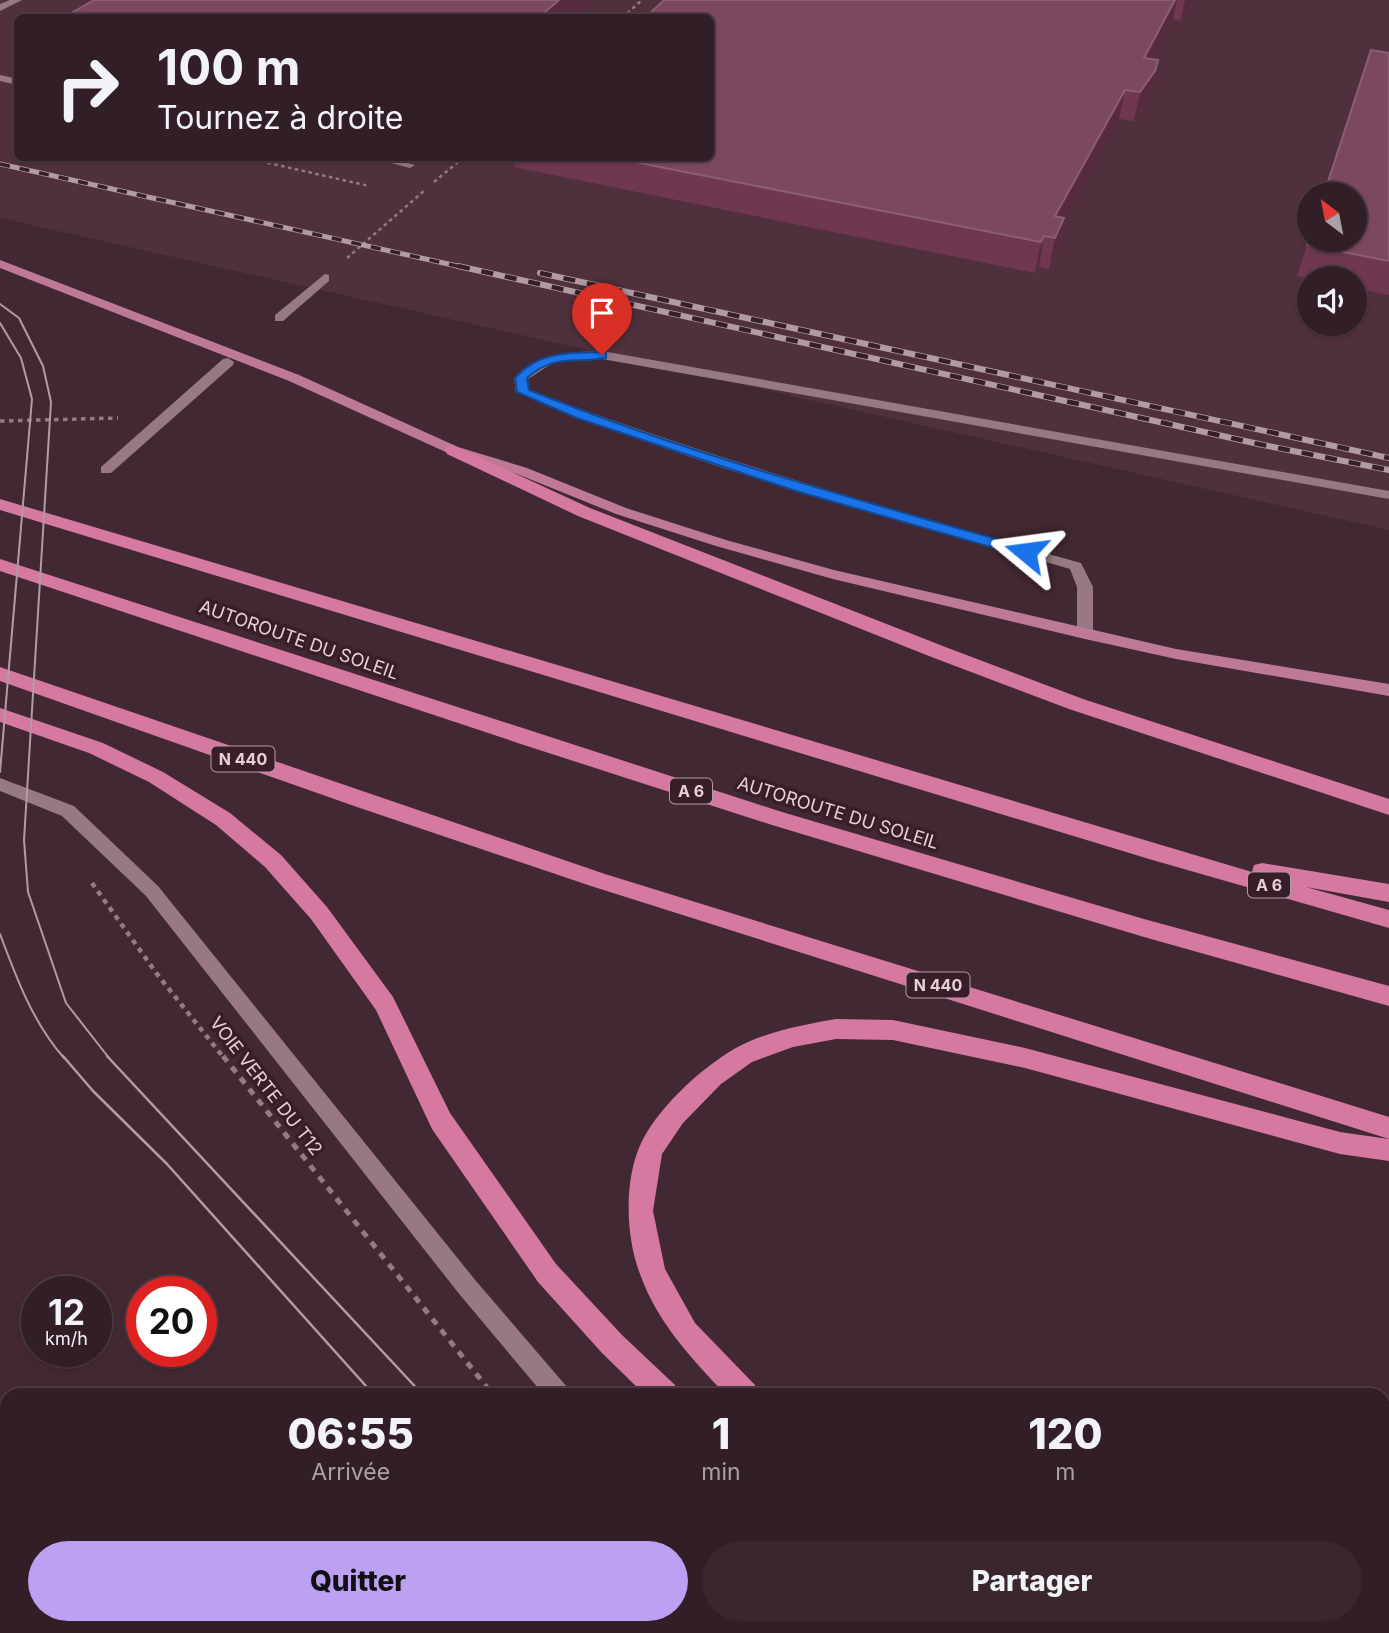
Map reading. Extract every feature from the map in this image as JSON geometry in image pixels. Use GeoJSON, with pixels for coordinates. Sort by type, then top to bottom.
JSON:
{"type":"FeatureCollection","features":[{"type":"Feature","properties":{"kind":"highway"},"geometry":{"type":"LineString","coordinates":[[453,450],[584,512],[941,653],[1076,704],[1389,807]]}},
{"type":"Feature","properties":{"kind":"highway","name":"A 6"},"geometry":{"type":"LineString","coordinates":[[0,504],[1149,851],[1389,919]]}},
{"type":"Feature","properties":{"kind":"highway","name":"AUTOROUTE DU SOLEIL"},"geometry":{"type":"LineString","coordinates":[[0,565],[417,704],[736,806],[1002,888],[1389,996]]}},
{"type":"Feature","properties":{"kind":"highway","name":"N 440"},"geometry":{"type":"LineString","coordinates":[[0,674],[486,844],[1153,1051],[1389,1128]]}},
{"type":"Feature","properties":{"kind":"highway"},"geometry":{"type":"LineString","coordinates":[[0,715],[19,724],[96,748],[156,777],[223,819],[272,861],[319,913],[385,1004],[441,1121],[547,1273],[612,1344],[658,1388]]}},
{"type":"Feature","properties":{"kind":"highway"},"geometry":{"type":"LineString","coordinates":[[1149,851],[1389,893]]}},
{"type":"Feature","properties":{"kind":"highway"},"geometry":{"type":"LineString","coordinates":[[738,1388],[685,1332],[652,1272],[640,1212],[650,1151],[674,1115],[712,1076],[744,1055],[792,1037],[836,1029],[893,1030],[1025,1058],[1340,1143],[1389,1150]]}},
{"type":"Feature","properties":{"kind":"main road"},"geometry":{"type":"LineString","coordinates":[[0,264],[294,378],[453,450],[522,471],[621,511],[721,543],[833,574],[1085,634],[1177,654],[1389,690]]}},
{"type":"Feature","properties":{"kind":"street"},"geometry":{"type":"LineString","coordinates":[[0,8],[18,0]]}},
{"type":"Feature","properties":{"kind":"street"},"geometry":{"type":"LineString","coordinates":[[392,161],[411,165]]}},
{"type":"Feature","properties":{"kind":"street"},"geometry":{"type":"LineString","coordinates":[[279,318],[325,278]]}},
{"type":"Feature","properties":{"kind":"street"},"geometry":{"type":"LineString","coordinates":[[1085,634],[1085,587],[1076,566],[801,488],[581,415],[523,392],[521,378],[538,362],[559,357],[602,355],[1389,495]]}},
{"type":"Feature","properties":{"kind":"street"},"geometry":{"type":"LineString","coordinates":[[106,470],[228,362]]}},
{"type":"Feature","properties":{"kind":"street"},"geometry":{"type":"LineString","coordinates":[[0,784],[68,811],[152,891],[468,1288],[553,1388]]}},
{"type":"Feature","properties":{"kind":"path"},"geometry":{"type":"LineString","coordinates":[[626,14],[642,0]]}},
{"type":"Feature","properties":{"kind":"path"},"geometry":{"type":"LineString","coordinates":[[260,161],[378,188]]}},
{"type":"Feature","properties":{"kind":"path"},"geometry":{"type":"LineString","coordinates":[[404,194],[418,197]]}},
{"type":"Feature","properties":{"kind":"path"},"geometry":{"type":"LineString","coordinates":[[325,278],[404,209]]}},
{"type":"Feature","properties":{"kind":"path"},"geometry":{"type":"LineString","coordinates":[[0,421],[167,415]]}},
{"type":"Feature","properties":{"kind":"path","name":"VOIE VERTE DU T12"},"geometry":{"type":"LineString","coordinates":[[87,876],[157,974],[487,1388]]}},
{"type":"Feature","properties":{"kind":"shaded area"},"geometry":{"type":"Polygon","coordinates":[[[0,0],[1389,0],[1389,530],[0,218],[0,0]]]}},
{"type":"Feature","properties":{"kind":"building"},"geometry":{"type":"Polygon","coordinates":[[[94,0],[559,0],[543,14],[70,14],[94,0]]]}},
{"type":"Feature","properties":{"kind":"building"},"geometry":{"type":"Polygon","coordinates":[[[664,0],[1175,0],[1144,58],[1158,60],[1155,71],[1140,92],[1125,90],[1055,216],[1064,218],[1055,238],[1044,236],[1041,242],[629,161],[714,161],[714,14],[649,14],[664,0]]]}},
{"type":"Feature","properties":{"kind":"building"},"geometry":{"type":"Polygon","coordinates":[[[1371,50],[1389,53],[1389,261],[1343,252],[1367,252],[1367,182],[1328,182],[1371,50]]]}},
{"type":"Feature","properties":{"kind":"tram line"},"geometry":{"type":"LineString","coordinates":[[0,304],[19,318],[43,366],[51,402],[24,840],[28,892],[66,1003],[109,1058]]}},
{"type":"Feature","properties":{"kind":"tram line"},"geometry":{"type":"LineString","coordinates":[[0,323],[21,358],[32,399],[0,772]]}},
{"type":"Feature","properties":{"kind":"tram line"},"geometry":{"type":"LineString","coordinates":[[0,934],[34,1015],[64,1058]]}},
{"type":"Feature","properties":{"kind":"tram line"},"geometry":{"type":"LineString","coordinates":[[63,1056],[93,1091],[167,1164],[368,1388]]}},
{"type":"Feature","properties":{"kind":"tram line"},"geometry":{"type":"LineString","coordinates":[[107,1056],[416,1388]]}},
{"type":"Feature","properties":{"kind":"railway"},"geometry":{"type":"LineString","coordinates":[[0,164],[466,268]]}},
{"type":"Feature","properties":{"kind":"railway"},"geometry":{"type":"LineString","coordinates":[[458,266],[1263,445],[1389,470]]}},
{"type":"Feature","properties":{"kind":"railway"},"geometry":{"type":"LineString","coordinates":[[540,273],[1389,458]]}},
{"type":"Feature","properties":{"kind":"route"},"geometry":{"type":"LineString","coordinates":[[602,355],[559,357],[538,362],[521,378],[523,392],[581,415],[801,488],[1026,552]]}}]}
